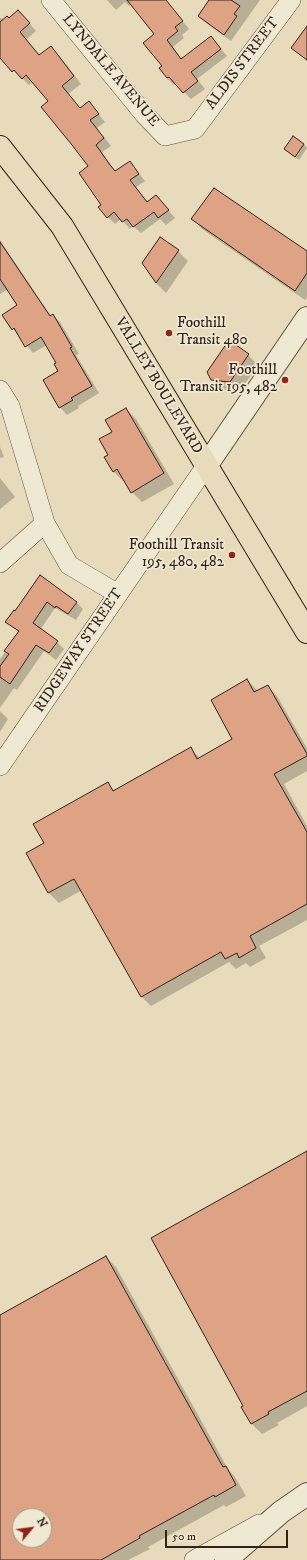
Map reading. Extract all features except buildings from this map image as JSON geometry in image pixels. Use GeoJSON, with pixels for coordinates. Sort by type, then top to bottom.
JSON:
{"type":"FeatureCollection","features":[{"type":"Feature","properties":{"kind":"main road","name":"VALLEY BOULEVARD"},"geometry":{"type":"LineString","coordinates":[[0,147],[62,226],[307,632]]}},
{"type":"Feature","properties":{"kind":"street","name":"LYNDALE AVENUE"},"geometry":{"type":"LineString","coordinates":[[50,0],[144,114],[165,136],[195,129]]}},
{"type":"Feature","properties":{"kind":"street","name":"ALDIS STREET"},"geometry":{"type":"LineString","coordinates":[[195,129],[291,0]]}},
{"type":"Feature","properties":{"kind":"street","name":"RIDGEWAY STREET"},"geometry":{"type":"LineString","coordinates":[[0,766],[307,318]]}},
{"type":"Feature","properties":{"kind":"street"},"geometry":{"type":"LineString","coordinates":[[0,390],[10,406],[44,523],[69,565],[118,594]]}},
{"type":"Feature","properties":{"kind":"street"},"geometry":{"type":"LineString","coordinates":[[0,564],[44,523]]}},
{"type":"Feature","properties":{"kind":"street"},"geometry":{"type":"LineString","coordinates":[[194,1560],[281,1512],[307,1494]]}},
{"type":"Feature","properties":{"kind":"street"},"geometry":{"type":"LineString","coordinates":[[226,1560],[281,1512]]}},
{"type":"Feature","properties":{"kind":"place","name":"Foothill Transit 480"},"geometry":{"type":"Point","coordinates":[169,333]}},
{"type":"Feature","properties":{"kind":"place","name":"Foothill Transit 195, 482"},"geometry":{"type":"Point","coordinates":[285,380]}},
{"type":"Feature","properties":{"kind":"place","name":"Foothill Transit 195, 480, 482"},"geometry":{"type":"Point","coordinates":[232,555]}}]}
